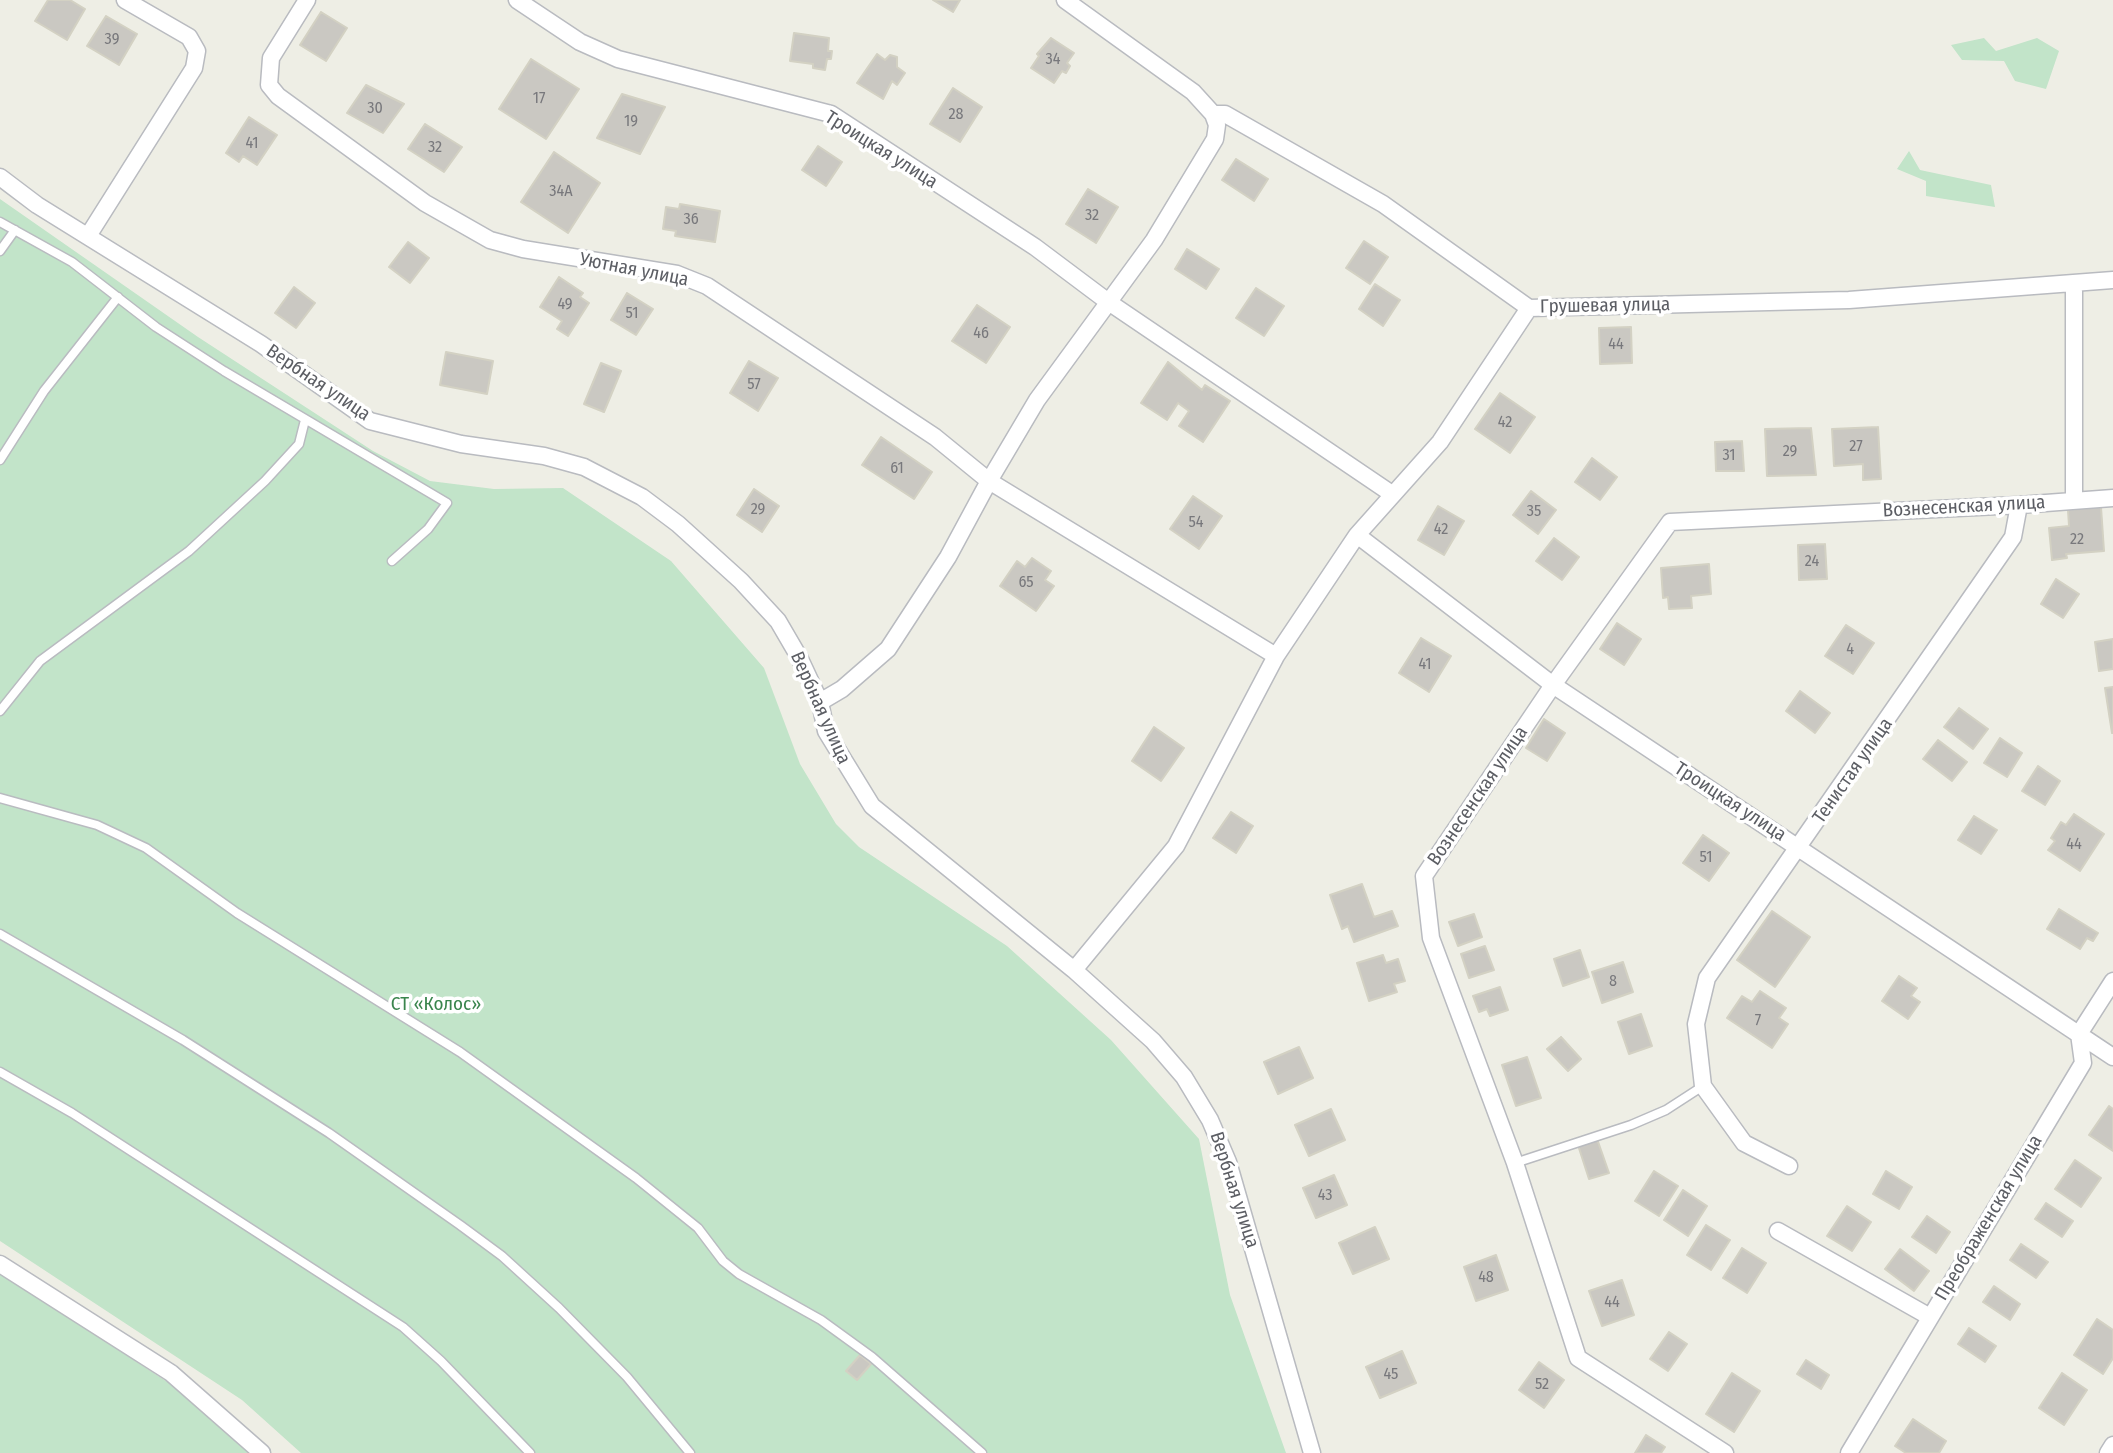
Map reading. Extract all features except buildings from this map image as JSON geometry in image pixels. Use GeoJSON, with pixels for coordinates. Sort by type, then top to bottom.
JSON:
{"type":"FeatureCollection","features":[{"type":"Feature","properties":{"kind":"street"},"geometry":{"type":"LineString","coordinates":[[88,236],[194,68],[197,51],[189,37],[125,0]]}},
{"type":"Feature","properties":{"kind":"street","name":"Уютная улица"},"geometry":{"type":"LineString","coordinates":[[307,0],[271,58],[269,85],[278,96],[425,203],[491,240],[523,249],[677,274],[707,286],[935,437],[989,481],[1276,656]]}},
{"type":"Feature","properties":{"kind":"street","name":"Троицкая улица"},"geometry":{"type":"LineString","coordinates":[[517,0],[580,42],[618,59],[831,114],[1035,247],[1107,301],[1392,494]]}},
{"type":"Feature","properties":{"kind":"street","name":"Грушевая улица"},"geometry":{"type":"LineString","coordinates":[[1065,0],[1193,92],[1213,114],[1225,114],[1383,204],[1530,308],[1849,300],[2113,280]]}},
{"type":"Feature","properties":{"kind":"street"},"geometry":{"type":"LineString","coordinates":[[820,702],[842,689],[888,649],[948,557],[1037,400],[1154,240],[1209,150],[1216,132],[1213,114]]}},
{"type":"Feature","properties":{"kind":"street","name":"Вербная улица"},"geometry":{"type":"LineString","coordinates":[[0,177],[88,236],[261,344],[370,421],[461,444],[544,456],[584,467],[642,497],[678,524],[741,581],[778,621],[800,657],[820,702],[826,731],[872,806],[1074,970],[1153,1041],[1184,1077],[1210,1119],[1232,1174],[1312,1453]]}},
{"type":"Feature","properties":{"kind":"street"},"geometry":{"type":"LineString","coordinates":[[2074,283],[2074,500]]}},
{"type":"Feature","properties":{"kind":"street"},"geometry":{"type":"LineString","coordinates":[[1074,970],[1176,846],[1276,656],[1357,535],[1440,442],[1530,308]]}},
{"type":"Feature","properties":{"kind":"street","name":"Вознесенская улица"},"geometry":{"type":"LineString","coordinates":[[1725,1453],[1578,1358],[1515,1163],[1431,939],[1424,876],[1553,685],[1670,522],[2113,498]]}},
{"type":"Feature","properties":{"kind":"street","name":"Тенистая улица"},"geometry":{"type":"LineString","coordinates":[[1788,1166],[1744,1143],[1703,1086],[1696,1024],[1707,978],[2014,537],[2019,505]]}},
{"type":"Feature","properties":{"kind":"street","name":"Троицкая улица"},"geometry":{"type":"LineString","coordinates":[[1357,535],[1553,685],[2113,1057]]}},
{"type":"Feature","properties":{"kind":"street"},"geometry":{"type":"LineString","coordinates":[[2079,1034],[2113,981]]}},
{"type":"Feature","properties":{"kind":"street","name":"Преображенская улица"},"geometry":{"type":"LineString","coordinates":[[1849,1453],[2083,1063],[2079,1034]]}},
{"type":"Feature","properties":{"kind":"street"},"geometry":{"type":"LineString","coordinates":[[1778,1231],[1930,1317]]}},
{"type":"Feature","properties":{"kind":"street"},"geometry":{"type":"LineString","coordinates":[[0,1264],[171,1373],[262,1453]]}},
{"type":"Feature","properties":{"kind":"street"},"geometry":{"type":"LineString","coordinates":[[2108,1453],[2113,1445]]}},
{"type":"Feature","properties":{"kind":"lane"},"geometry":{"type":"LineString","coordinates":[[0,222],[72,262],[167,334],[305,420],[447,503],[428,529],[392,561]]}},
{"type":"Feature","properties":{"kind":"lane"},"geometry":{"type":"LineString","coordinates":[[0,251],[15,230]]}},
{"type":"Feature","properties":{"kind":"lane"},"geometry":{"type":"LineString","coordinates":[[0,460],[44,391],[118,296]]}},
{"type":"Feature","properties":{"kind":"lane"},"geometry":{"type":"LineString","coordinates":[[0,711],[40,661],[190,551],[265,481],[299,444],[305,420]]}},
{"type":"Feature","properties":{"kind":"lane"},"geometry":{"type":"LineString","coordinates":[[0,798],[97,825],[146,848],[237,913],[460,1052],[636,1178],[698,1228],[723,1261],[739,1274],[821,1320],[872,1357],[982,1453]]}},
{"type":"Feature","properties":{"kind":"lane"},"geometry":{"type":"LineString","coordinates":[[0,934],[183,1040],[329,1133],[502,1256],[559,1308],[627,1377],[690,1453]]}},
{"type":"Feature","properties":{"kind":"lane"},"geometry":{"type":"LineString","coordinates":[[0,1072],[84,1121],[403,1327],[441,1361],[530,1453]]}},
{"type":"Feature","properties":{"kind":"lane"},"geometry":{"type":"LineString","coordinates":[[1515,1163],[1631,1125],[1666,1110],[1703,1086]]}},
{"type":"Feature","properties":{"kind":"green space"},"geometry":{"type":"Polygon","coordinates":[[[1984,38],[1996,51],[2037,38],[2059,51],[2046,89],[2015,81],[2004,61],[1962,60],[1951,45],[1984,38]]]}},
{"type":"Feature","properties":{"kind":"green space"},"geometry":{"type":"Polygon","coordinates":[[[1909,151],[1920,170],[1991,185],[1995,207],[1926,196],[1926,181],[1897,169],[1909,151]]]}},
{"type":"Feature","properties":{"kind":"green space","name":"СТ «Колос»"},"geometry":{"type":"Polygon","coordinates":[[[0,199],[198,337],[373,451],[430,481],[494,489],[563,488],[671,561],[764,668],[800,764],[836,824],[859,847],[1007,946],[1111,1040],[1199,1139],[1230,1295],[1286,1453],[301,1453],[242,1400],[0,1241],[0,199]]]}},
{"type":"Feature","properties":{"kind":"green space"},"geometry":{"type":"Polygon","coordinates":[[[0,1273],[195,1400],[251,1453],[0,1453],[0,1273]]]}}]}
